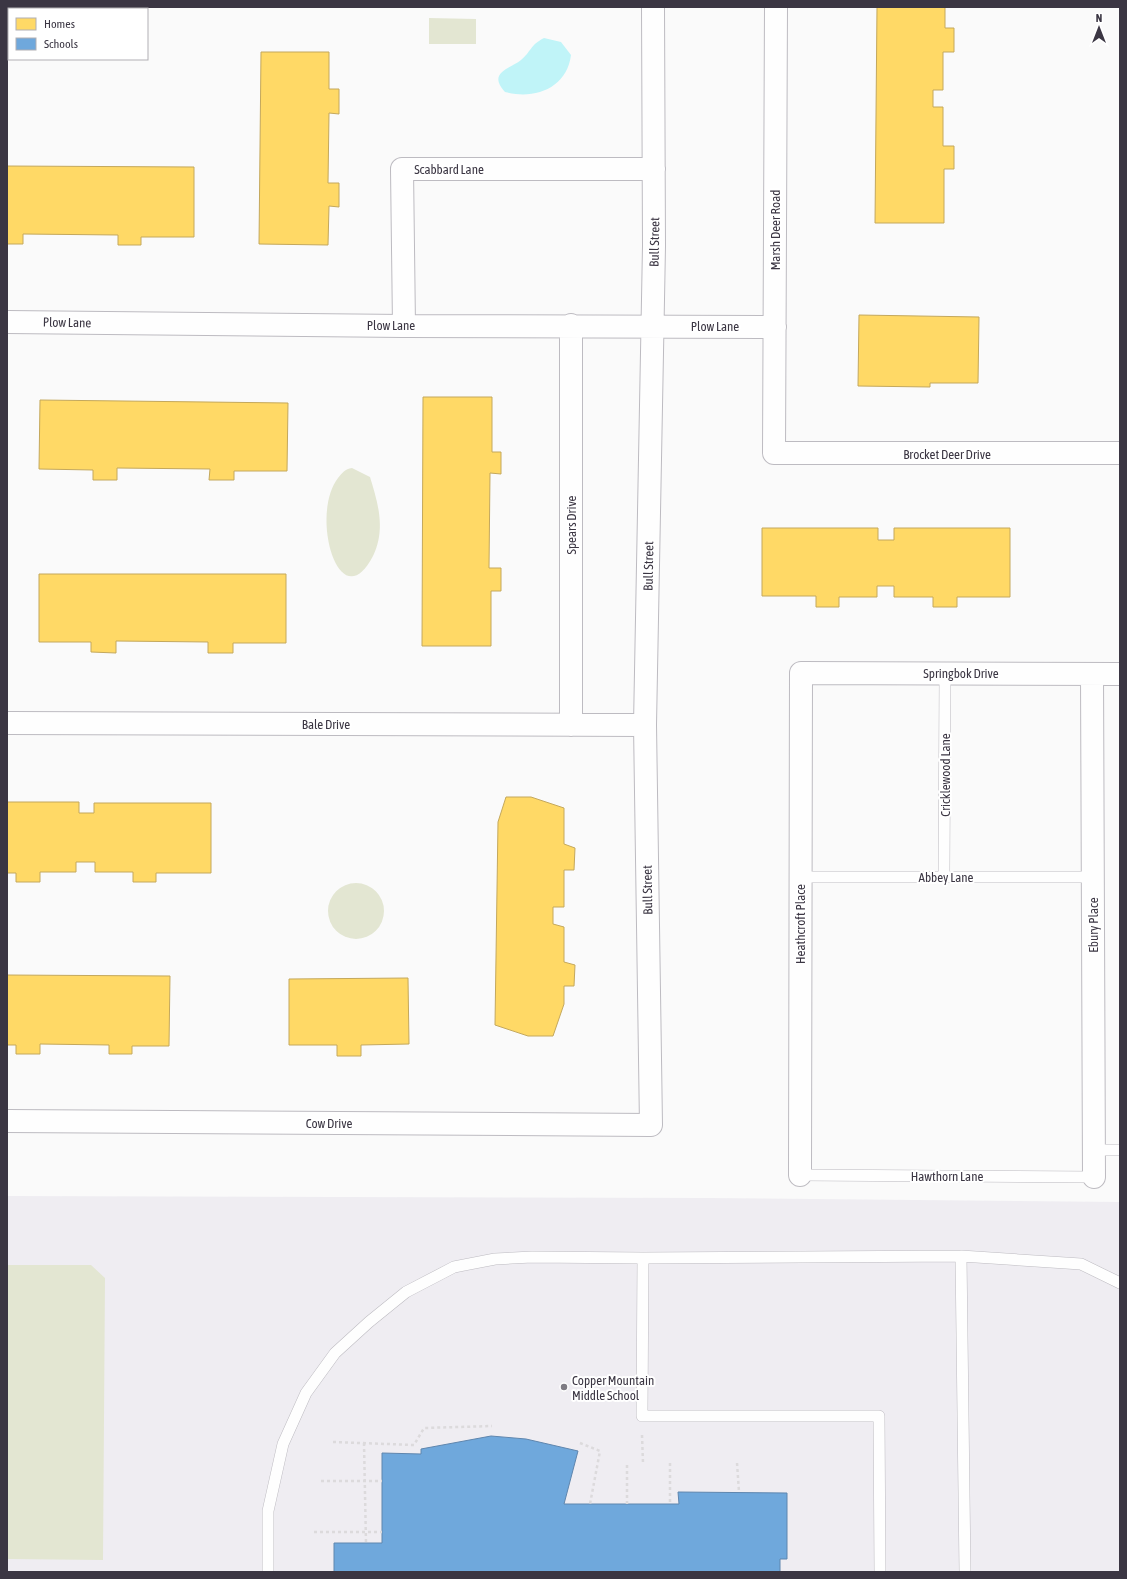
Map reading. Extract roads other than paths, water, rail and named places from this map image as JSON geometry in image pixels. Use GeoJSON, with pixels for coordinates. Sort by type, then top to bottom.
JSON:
{"type":"FeatureCollection","features":[{"type":"Feature","properties":{"kind":"street","name":"Bull Street"},"geometry":{"type":"LineString","coordinates":[[651,1125],[645,725],[654,168],[653,7]]}},
{"type":"Feature","properties":{"kind":"street","name":"Marsh Deer Road"},"geometry":{"type":"LineString","coordinates":[[774,453],[776,7]]}},
{"type":"Feature","properties":{"kind":"street","name":"Scabbard Lane"},"geometry":{"type":"LineString","coordinates":[[404,326],[402,168],[654,168]]}},
{"type":"Feature","properties":{"kind":"street","name":"Plow Lane"},"geometry":{"type":"LineString","coordinates":[[7,322],[404,326],[571,325],[775,327]]}},
{"type":"Feature","properties":{"kind":"street","name":"Spears Drive"},"geometry":{"type":"LineString","coordinates":[[571,325],[571,725]]}},
{"type":"Feature","properties":{"kind":"street","name":"Brocket Deer Drive"},"geometry":{"type":"LineString","coordinates":[[774,453],[1120,453]]}},
{"type":"Feature","properties":{"kind":"street","name":"Springbok Drive"},"geometry":{"type":"LineString","coordinates":[[801,673],[1120,674]]}},
{"type":"Feature","properties":{"kind":"street","name":"Heathcroft Place"},"geometry":{"type":"LineString","coordinates":[[800,1175],[801,673]]}},
{"type":"Feature","properties":{"kind":"street","name":"Ebury Place"},"geometry":{"type":"LineString","coordinates":[[1092,674],[1094,1177]]}},
{"type":"Feature","properties":{"kind":"street","name":"Bale Drive"},"geometry":{"type":"LineString","coordinates":[[7,723],[645,725]]}},
{"type":"Feature","properties":{"kind":"street","name":"Cow Drive"},"geometry":{"type":"LineString","coordinates":[[7,1120],[651,1125]]}},
{"type":"Feature","properties":{"kind":"lane","name":"Cricklewood Lane"},"geometry":{"type":"LineString","coordinates":[[944,877],[945,673]]}},
{"type":"Feature","properties":{"kind":"lane","name":"Abbey Lane"},"geometry":{"type":"LineString","coordinates":[[800,877],[1092,877]]}},
{"type":"Feature","properties":{"kind":"lane"},"geometry":{"type":"LineString","coordinates":[[1094,1150],[1120,1150]]}},
{"type":"Feature","properties":{"kind":"lane","name":"Hawthorn Lane"},"geometry":{"type":"LineString","coordinates":[[800,1175],[1094,1177]]}},
{"type":"Feature","properties":{"kind":"lane"},"geometry":{"type":"LineString","coordinates":[[961,1256],[965,1572]]}},
{"type":"Feature","properties":{"kind":"lane"},"geometry":{"type":"LineString","coordinates":[[268,1572],[268,1511],[283,1444],[306,1393],[335,1353],[369,1322],[406,1292],[454,1267],[495,1259],[532,1257],[643,1258],[961,1256],[1081,1264],[1120,1283]]}},
{"type":"Feature","properties":{"kind":"lane"},"geometry":{"type":"LineString","coordinates":[[643,1258],[642,1416],[879,1416],[880,1572]]}},
{"type":"Feature","properties":{"kind":"water"},"geometry":{"type":"Polygon","coordinates":[[[544,38],[561,42],[571,55],[563,76],[548,89],[538,93],[516,94],[505,92],[498,80],[499,75],[521,60],[536,43],[544,38]]]}},
{"type":"Feature","properties":{"kind":"place","name":"Copper Mountain Middle School"},"geometry":{"type":"Point","coordinates":[564,1387]}}]}
